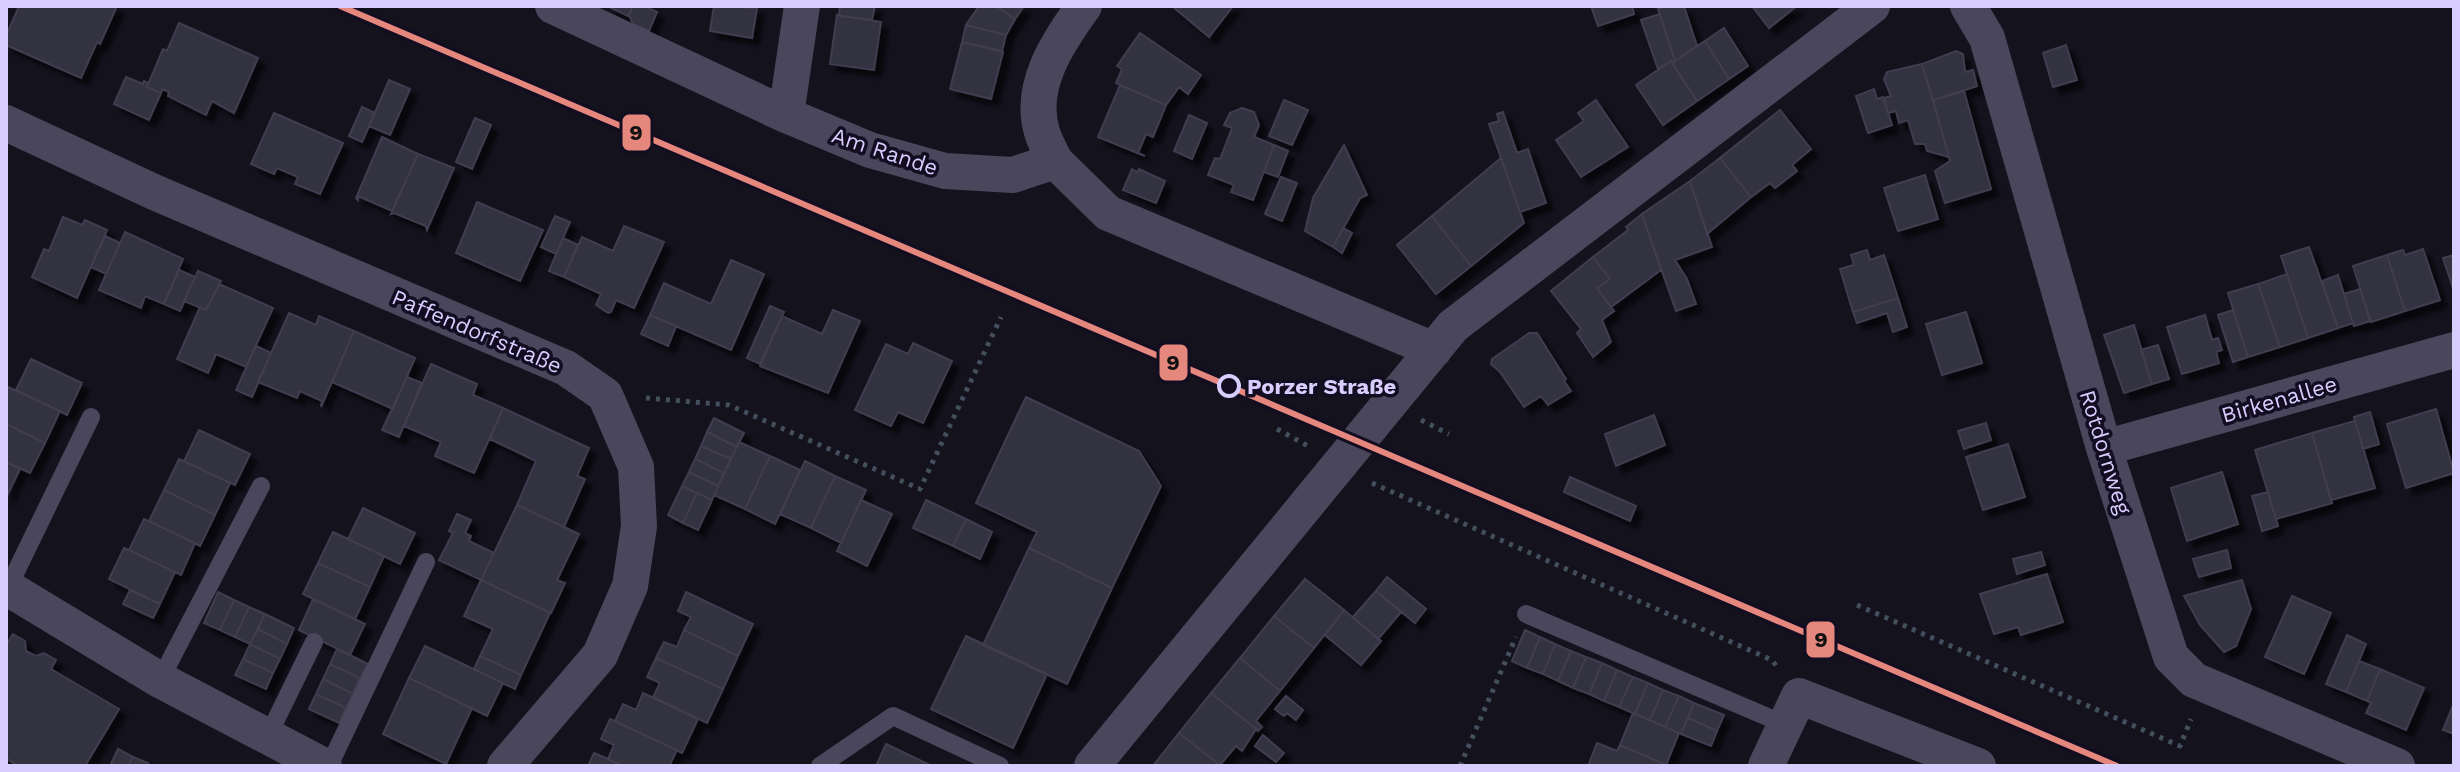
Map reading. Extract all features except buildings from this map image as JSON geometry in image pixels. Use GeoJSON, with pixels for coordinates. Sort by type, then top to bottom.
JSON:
{"type":"FeatureCollection","features":[{"type":"Feature","properties":{"kind":"street","name":"Am Rande"},"geometry":{"type":"LineString","coordinates":[[553,6],[786,115],[870,150],[945,171],[1013,175],[1055,161]]}},
{"type":"Feature","properties":{"kind":"street"},"geometry":{"type":"LineString","coordinates":[[786,115],[802,6]]}},
{"type":"Feature","properties":{"kind":"street"},"geometry":{"type":"LineString","coordinates":[[1084,6],[1058,42],[1038,91],[1041,130],[1055,161],[1108,213],[1434,350]]}},
{"type":"Feature","properties":{"kind":"street"},"geometry":{"type":"LineString","coordinates":[[1092,766],[1453,326],[1872,6]]}},
{"type":"Feature","properties":{"kind":"street","name":"Rotdornweg"},"geometry":{"type":"LineString","coordinates":[[1968,6],[1987,38],[2104,448],[2171,657],[2194,680],[2397,766]]}},
{"type":"Feature","properties":{"kind":"street","name":"Paffendorfstraße"},"geometry":{"type":"LineString","coordinates":[[6,123],[169,198],[566,368],[605,395]]}},
{"type":"Feature","properties":{"kind":"street","name":"Birkenallee"},"geometry":{"type":"LineString","coordinates":[[2104,448],[2454,350]]}},
{"type":"Feature","properties":{"kind":"street"},"geometry":{"type":"LineString","coordinates":[[505,766],[600,655],[630,586],[639,526],[636,467],[605,395]]}},
{"type":"Feature","properties":{"kind":"street"},"geometry":{"type":"LineString","coordinates":[[7,588],[160,680],[327,766]]}},
{"type":"Feature","properties":{"kind":"street"},"geometry":{"type":"LineString","coordinates":[[1766,766],[1792,710],[1978,766]]}},
{"type":"Feature","properties":{"kind":"lane"},"geometry":{"type":"LineString","coordinates":[[7,588],[91,417]]}},
{"type":"Feature","properties":{"kind":"lane"},"geometry":{"type":"LineString","coordinates":[[160,680],[261,486]]}},
{"type":"Feature","properties":{"kind":"lane"},"geometry":{"type":"LineString","coordinates":[[327,766],[426,562]]}},
{"type":"Feature","properties":{"kind":"lane"},"geometry":{"type":"LineString","coordinates":[[1526,614],[1792,710]]}},
{"type":"Feature","properties":{"kind":"lane"},"geometry":{"type":"LineString","coordinates":[[268,736],[314,642]]}},
{"type":"Feature","properties":{"kind":"lane"},"geometry":{"type":"LineString","coordinates":[[820,766],[893,716],[1000,766]]}},
{"type":"Feature","properties":{"kind":"path"},"geometry":{"type":"LineString","coordinates":[[605,395],[729,405],[920,489],[1001,317]]}},
{"type":"Feature","properties":{"kind":"path"},"geometry":{"type":"LineString","coordinates":[[1342,464],[1378,486],[1772,660],[1792,710]]}},
{"type":"Feature","properties":{"kind":"path"},"geometry":{"type":"LineString","coordinates":[[1857,605],[2180,746],[2204,684]]}},
{"type":"Feature","properties":{"kind":"path"},"geometry":{"type":"LineString","coordinates":[[1460,766],[1526,614]]}},
{"type":"Feature","properties":{"kind":"transit line","name":"9"},"geometry":{"type":"LineString","coordinates":[[340,6],[2117,766]]}},
{"type":"Feature","properties":{"kind":"place","name":"Porzer Straße"},"geometry":{"type":"Point","coordinates":[1229,386]}}]}
